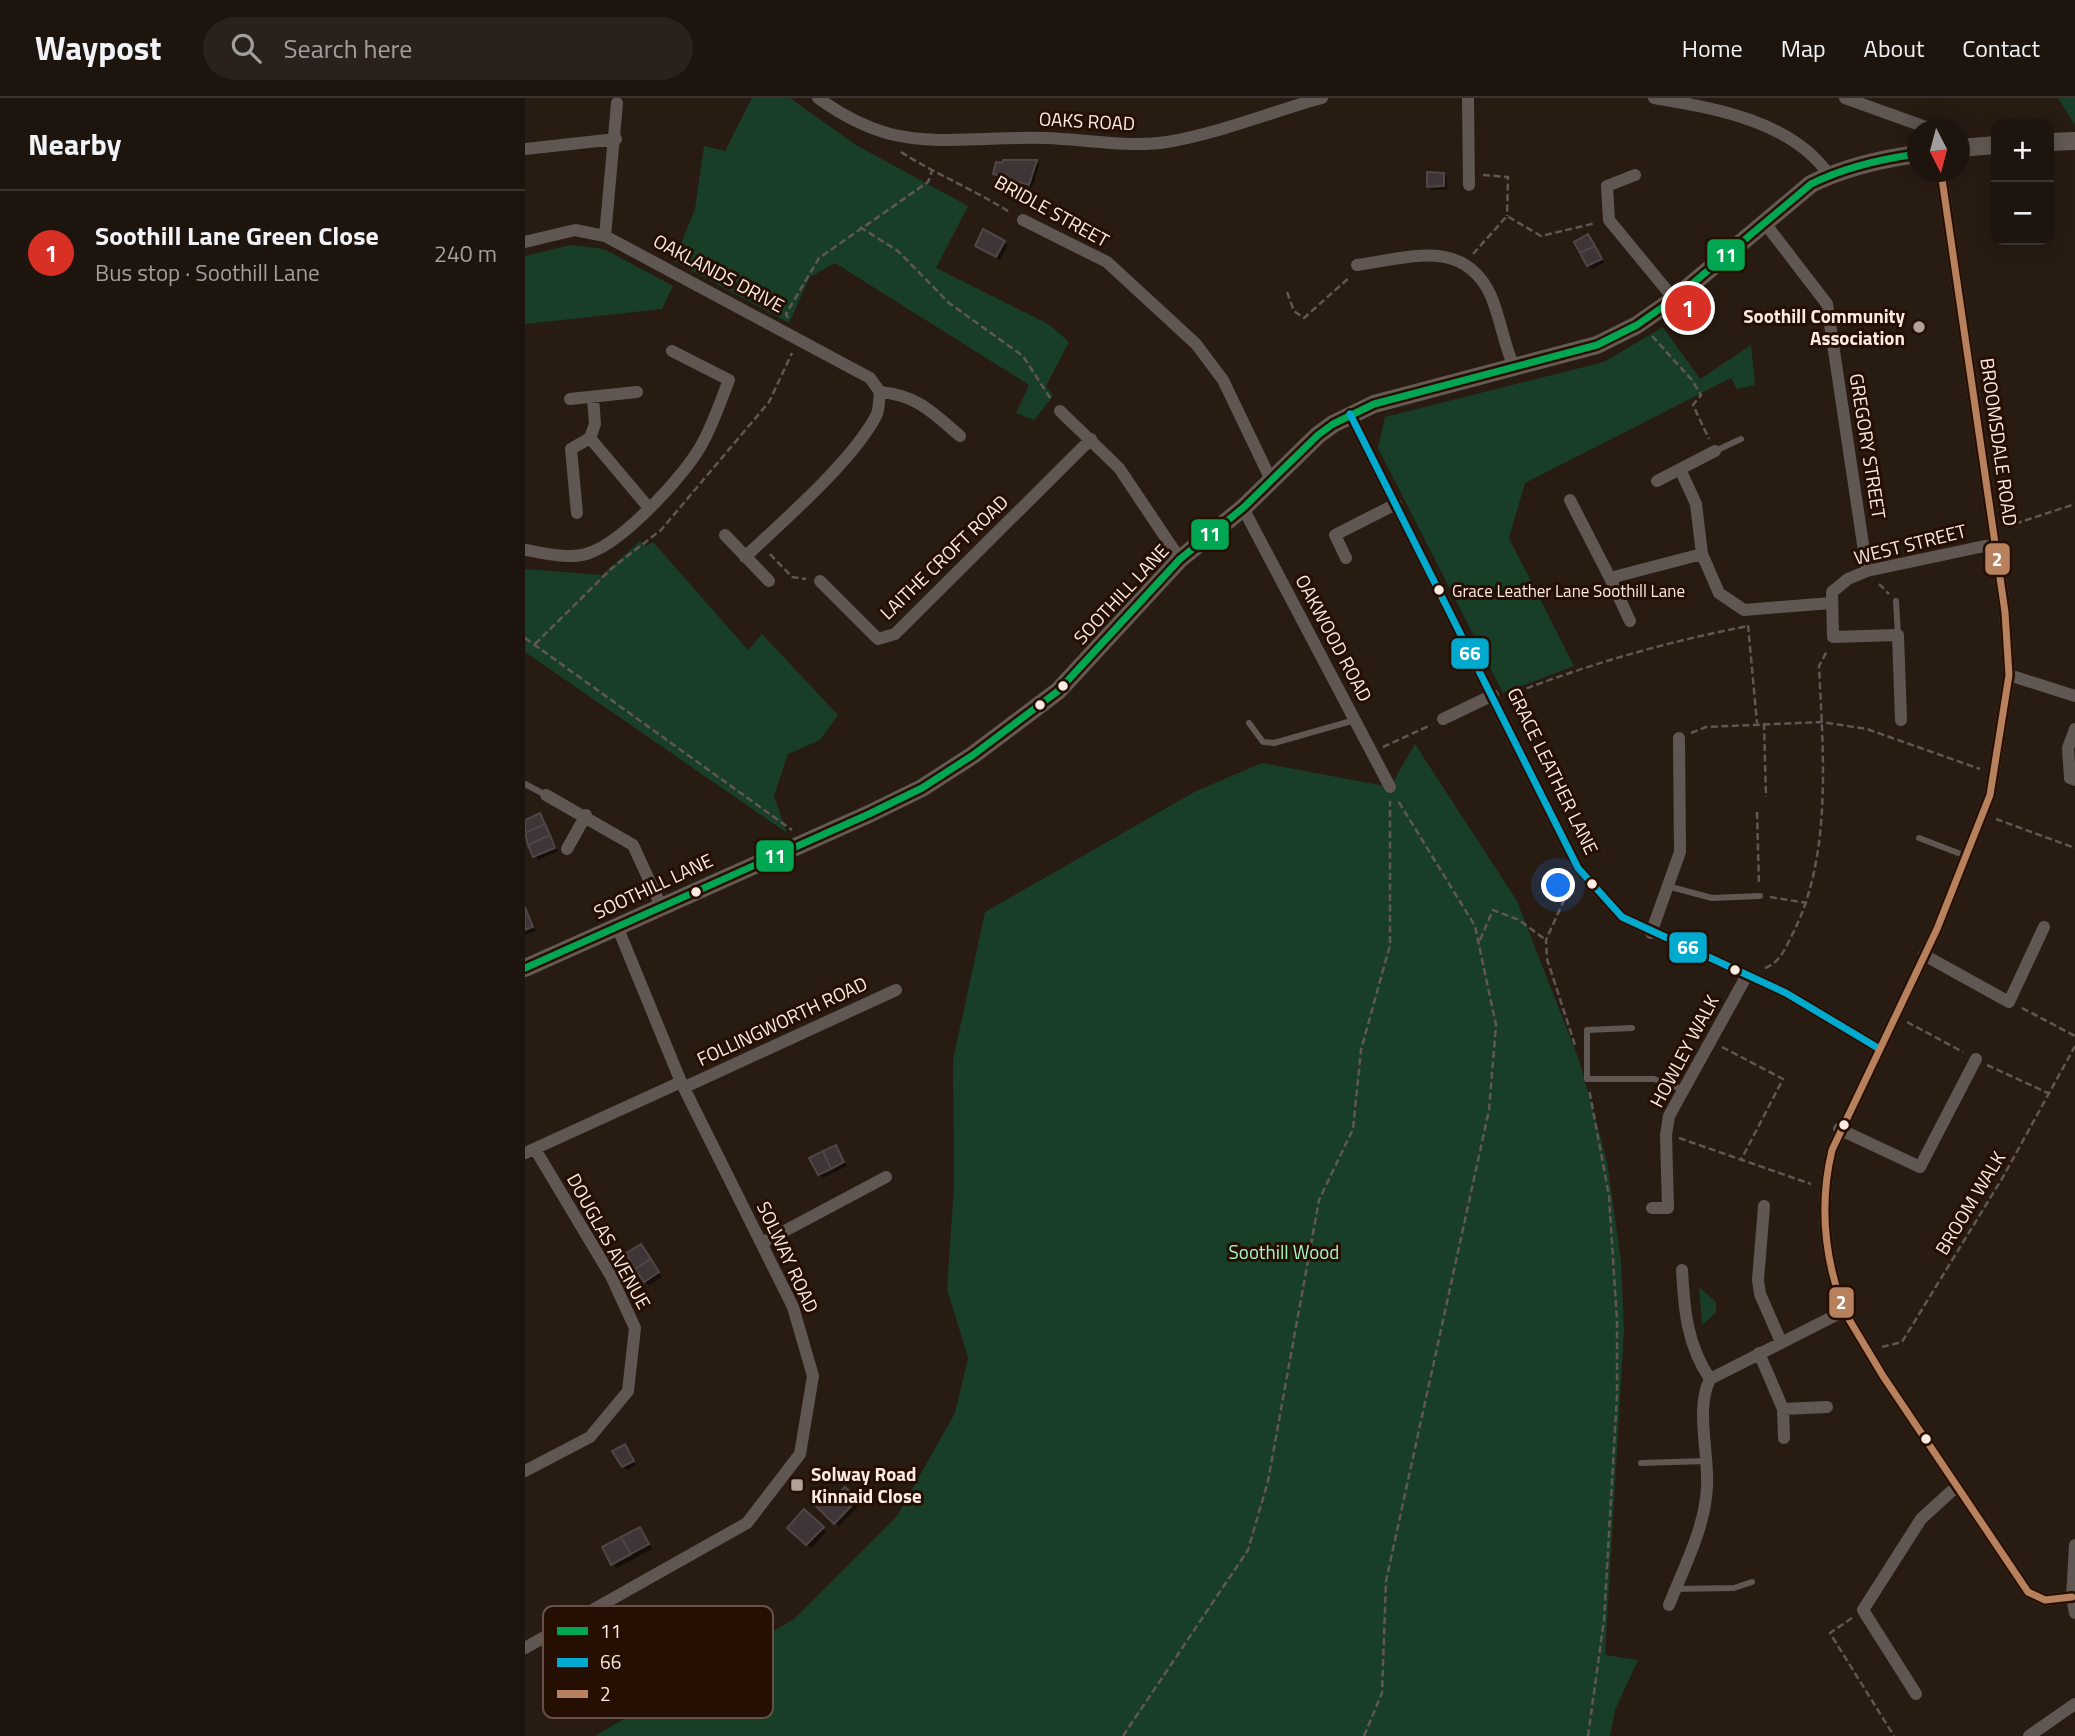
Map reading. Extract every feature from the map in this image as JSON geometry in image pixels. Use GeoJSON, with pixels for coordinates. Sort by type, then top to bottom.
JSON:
{"type":"FeatureCollection","features":[{"type":"Feature","properties":{"kind":"main road"},"geometry":{"type":"LineString","coordinates":[[2054,142],[2075,142]]}},
{"type":"Feature","properties":{"kind":"main road"},"geometry":{"type":"LineString","coordinates":[[1970,146],[1991,145]]}},
{"type":"Feature","properties":{"kind":"main road","name":"SOOTHILL LANE"},"geometry":{"type":"LineString","coordinates":[[525,968],[922,788],[1012,727],[1058,691],[1180,559],[1272,482],[1318,435],[1350,414],[1374,404],[1515,369],[1597,345],[1640,323],[1674,299],[1795,194],[1829,174],[1873,161],[1907,156]]}},
{"type":"Feature","properties":{"kind":"street","name":"OAKS ROAD"},"geometry":{"type":"LineString","coordinates":[[818,98],[847,117],[890,134],[918,138],[1045,138],[1141,143],[1210,134],[1322,98]]}},
{"type":"Feature","properties":{"kind":"street"},"geometry":{"type":"LineString","coordinates":[[1468,98],[1469,180]]}},
{"type":"Feature","properties":{"kind":"street"},"geometry":{"type":"LineString","coordinates":[[1654,98],[1704,107],[1758,122],[1811,153],[1829,174]]}},
{"type":"Feature","properties":{"kind":"street"},"geometry":{"type":"LineString","coordinates":[[1845,98],[1907,120]]}},
{"type":"Feature","properties":{"kind":"street"},"geometry":{"type":"LineString","coordinates":[[605,236],[616,139],[617,103]]}},
{"type":"Feature","properties":{"kind":"street"},"geometry":{"type":"LineString","coordinates":[[525,149],[616,139]]}},
{"type":"Feature","properties":{"kind":"street"},"geometry":{"type":"LineString","coordinates":[[1635,175],[1607,186],[1609,220],[1674,299]]}},
{"type":"Feature","properties":{"kind":"street","name":"BROOMSDALE ROAD"},"geometry":{"type":"LineString","coordinates":[[1942,182],[2005,612],[2009,675],[1994,774],[1968,857],[1924,955],[1839,1129],[1832,1150],[1825,1188],[1829,1261],[1844,1311],[1868,1351],[1956,1487],[2028,1591],[2045,1600],[2072,1597]]}},
{"type":"Feature","properties":{"kind":"street","name":"BRIDLE STREET"},"geometry":{"type":"LineString","coordinates":[[1023,220],[1107,262],[1196,344],[1223,380],[1272,482]]}},
{"type":"Feature","properties":{"kind":"street","name":"GREGORY STREET"},"geometry":{"type":"LineString","coordinates":[[1765,222],[1827,303],[1867,571]]}},
{"type":"Feature","properties":{"kind":"street","name":"OAKLANDS DRIVE"},"geometry":{"type":"LineString","coordinates":[[525,242],[575,230],[605,236],[870,378],[880,393]]}},
{"type":"Feature","properties":{"kind":"street"},"geometry":{"type":"LineString","coordinates":[[1357,265],[1440,254],[1474,269],[1491,296],[1515,369]]}},
{"type":"Feature","properties":{"kind":"street"},"geometry":{"type":"LineString","coordinates":[[525,550],[559,555],[589,553],[611,541],[672,485],[703,442],[729,380],[671,351]]}},
{"type":"Feature","properties":{"kind":"street"},"geometry":{"type":"LineString","coordinates":[[570,399],[637,392]]}},
{"type":"Feature","properties":{"kind":"street"},"geometry":{"type":"LineString","coordinates":[[745,557],[807,499],[857,442],[878,412],[880,393],[902,394],[923,404],[960,436]]}},
{"type":"Feature","properties":{"kind":"street"},"geometry":{"type":"LineString","coordinates":[[577,513],[571,449],[590,438],[595,424],[593,398]]}},
{"type":"Feature","properties":{"kind":"street"},"geometry":{"type":"LineString","coordinates":[[1060,411],[1119,468],[1180,559]]}},
{"type":"Feature","properties":{"kind":"street","name":"GRACE LEATHER LANE"},"geometry":{"type":"LineString","coordinates":[[1350,414],[1495,698],[1578,868],[1622,916],[1651,933],[1786,993],[1878,1048]]}},
{"type":"Feature","properties":{"kind":"street"},"geometry":{"type":"LineString","coordinates":[[590,438],[649,508]]}},
{"type":"Feature","properties":{"kind":"street","name":"LAITHE CROFT ROAD"},"geometry":{"type":"LineString","coordinates":[[820,581],[878,639],[895,634],[1091,439]]}},
{"type":"Feature","properties":{"kind":"street"},"geometry":{"type":"LineString","coordinates":[[1657,481],[1715,451]]}},
{"type":"Feature","properties":{"kind":"street"},"geometry":{"type":"LineString","coordinates":[[1680,469],[1696,504],[1702,554],[1719,593],[1747,610],[1831,603],[1833,637],[1898,635],[1901,720]]}},
{"type":"Feature","properties":{"kind":"street"},"geometry":{"type":"LineString","coordinates":[[1570,500],[1630,621]]}},
{"type":"Feature","properties":{"kind":"street"},"geometry":{"type":"LineString","coordinates":[[1346,558],[1335,535],[1396,504]]}},
{"type":"Feature","properties":{"kind":"street","name":"OAKWOOD ROAD"},"geometry":{"type":"LineString","coordinates":[[1243,508],[1390,787]]}},
{"type":"Feature","properties":{"kind":"street"},"geometry":{"type":"LineString","coordinates":[[725,535],[769,581]]}},
{"type":"Feature","properties":{"kind":"street","name":"WEST STREET"},"geometry":{"type":"LineString","coordinates":[[1831,603],[1832,592],[1848,579],[1867,571],[1994,544]]}},
{"type":"Feature","properties":{"kind":"street"},"geometry":{"type":"LineString","coordinates":[[1610,578],[1702,554]]}},
{"type":"Feature","properties":{"kind":"street"},"geometry":{"type":"LineString","coordinates":[[2009,675],[2075,696]]}},
{"type":"Feature","properties":{"kind":"street"},"geometry":{"type":"LineString","coordinates":[[1443,719],[1495,698]]}},
{"type":"Feature","properties":{"kind":"street"},"geometry":{"type":"LineString","coordinates":[[2075,729],[2069,748],[2070,778],[2075,780]]}},
{"type":"Feature","properties":{"kind":"street"},"geometry":{"type":"LineString","coordinates":[[1651,933],[1680,852],[1679,738]]}},
{"type":"Feature","properties":{"kind":"street"},"geometry":{"type":"LineString","coordinates":[[546,795],[633,845],[661,906]]}},
{"type":"Feature","properties":{"kind":"street"},"geometry":{"type":"LineString","coordinates":[[568,849],[586,816]]}},
{"type":"Feature","properties":{"kind":"street","name":"SOLWAY ROAD"},"geometry":{"type":"LineString","coordinates":[[599,1606],[747,1522],[800,1454],[813,1376],[793,1307],[683,1085],[617,926]]}},
{"type":"Feature","properties":{"kind":"street"},"geometry":{"type":"LineString","coordinates":[[1924,955],[2009,1002],[2044,927]]}},
{"type":"Feature","properties":{"kind":"street","name":"HOWLEY WALK"},"geometry":{"type":"LineString","coordinates":[[1652,1208],[1668,1208],[1665,1135],[1669,1116],[1746,976]]}},
{"type":"Feature","properties":{"kind":"street","name":"FOLLINGWORTH ROAD"},"geometry":{"type":"LineString","coordinates":[[530,1151],[896,990]]}},
{"type":"Feature","properties":{"kind":"street"},"geometry":{"type":"LineString","coordinates":[[1839,1129],[1920,1167],[1976,1059]]}},
{"type":"Feature","properties":{"kind":"street","name":"DOUGLAS AVENUE"},"geometry":{"type":"LineString","coordinates":[[525,1471],[590,1437],[628,1391],[635,1328],[611,1276],[530,1151]]}},
{"type":"Feature","properties":{"kind":"street"},"geometry":{"type":"LineString","coordinates":[[762,1243],[886,1177]]}},
{"type":"Feature","properties":{"kind":"street"},"geometry":{"type":"LineString","coordinates":[[1764,1206],[1758,1280],[1760,1294],[1781,1342]]}},
{"type":"Feature","properties":{"kind":"street"},"geometry":{"type":"LineString","coordinates":[[1682,1270],[1686,1325],[1700,1365],[1710,1379]]}},
{"type":"Feature","properties":{"kind":"street"},"geometry":{"type":"LineString","coordinates":[[1669,1605],[1703,1520],[1707,1461],[1704,1402],[1710,1379],[1844,1311]]}},
{"type":"Feature","properties":{"kind":"street"},"geometry":{"type":"LineString","coordinates":[[1759,1353],[1783,1409],[1784,1438]]}},
{"type":"Feature","properties":{"kind":"street"},"geometry":{"type":"LineString","coordinates":[[1783,1409],[1827,1407]]}},
{"type":"Feature","properties":{"kind":"street"},"geometry":{"type":"LineString","coordinates":[[1916,1693],[1863,1610],[1921,1519],[1956,1487]]}},
{"type":"Feature","properties":{"kind":"street"},"geometry":{"type":"LineString","coordinates":[[2075,1545],[2072,1597],[2075,1613]]}},
{"type":"Feature","properties":{"kind":"street","name":"SOLWAY ROAD"},"geometry":{"type":"LineString","coordinates":[[525,1648],[543,1638]]}},
{"type":"Feature","properties":{"kind":"street"},"geometry":{"type":"LineString","coordinates":[[2029,1736],[2075,1703]]}},
{"type":"Feature","properties":{"kind":"lane"},"geometry":{"type":"LineString","coordinates":[[1715,451],[1741,439]]}},
{"type":"Feature","properties":{"kind":"lane"},"geometry":{"type":"LineString","coordinates":[[1896,601],[1898,635]]}},
{"type":"Feature","properties":{"kind":"lane"},"geometry":{"type":"LineString","coordinates":[[1249,723],[1263,742],[1274,743],[1355,720]]}},
{"type":"Feature","properties":{"kind":"lane"},"geometry":{"type":"LineString","coordinates":[[525,784],[546,795]]}},
{"type":"Feature","properties":{"kind":"lane"},"geometry":{"type":"LineString","coordinates":[[1919,838],[1968,857]]}},
{"type":"Feature","properties":{"kind":"lane"},"geometry":{"type":"LineString","coordinates":[[1667,886],[1712,898],[1760,896]]}},
{"type":"Feature","properties":{"kind":"lane"},"geometry":{"type":"LineString","coordinates":[[1632,1028],[1587,1030],[1587,1079],[1654,1079],[1684,1090]]}},
{"type":"Feature","properties":{"kind":"lane"},"geometry":{"type":"LineString","coordinates":[[1641,1463],[1707,1461]]}},
{"type":"Feature","properties":{"kind":"lane"},"geometry":{"type":"LineString","coordinates":[[1675,1589],[1734,1588],[1752,1582]]}},
{"type":"Feature","properties":{"kind":"path","name":"BRIDLE STREET"},"geometry":{"type":"LineString","coordinates":[[900,151],[932,171],[968,186],[1023,220]]}},
{"type":"Feature","properties":{"kind":"path"},"geometry":{"type":"LineString","coordinates":[[883,212],[928,182],[932,171]]}},
{"type":"Feature","properties":{"kind":"path"},"geometry":{"type":"LineString","coordinates":[[1464,264],[1507,216],[1508,177],[1469,180]]}},
{"type":"Feature","properties":{"kind":"path"},"geometry":{"type":"LineString","coordinates":[[1507,216],[1541,236],[1609,220]]}},
{"type":"Feature","properties":{"kind":"path"},"geometry":{"type":"LineString","coordinates":[[860,228],[898,251],[949,303],[1023,356],[1060,411]]}},
{"type":"Feature","properties":{"kind":"path"},"geometry":{"type":"LineString","coordinates":[[1286,292],[1294,311],[1304,318],[1348,280],[1357,265]]}},
{"type":"Feature","properties":{"kind":"path"},"geometry":{"type":"LineString","coordinates":[[1640,323],[1692,380],[1700,396],[1693,405],[1715,451]]}},
{"type":"Feature","properties":{"kind":"path","name":"WEST STREET"},"geometry":{"type":"LineString","coordinates":[[1994,544],[2006,526],[2075,504]]}},
{"type":"Feature","properties":{"kind":"path"},"geometry":{"type":"LineString","coordinates":[[760,543],[792,578],[820,581]]}},
{"type":"Feature","properties":{"kind":"path"},"geometry":{"type":"LineString","coordinates":[[1867,571],[1896,601]]}},
{"type":"Feature","properties":{"kind":"path"},"geometry":{"type":"LineString","coordinates":[[1747,610],[1757,723]]}},
{"type":"Feature","properties":{"kind":"path"},"geometry":{"type":"LineString","coordinates":[[1495,698],[1630,654],[1748,626]]}},
{"type":"Feature","properties":{"kind":"path"},"geometry":{"type":"LineString","coordinates":[[1746,976],[1777,963],[1807,903],[1823,805],[1819,666],[1833,637]]}},
{"type":"Feature","properties":{"kind":"path"},"geometry":{"type":"LineString","coordinates":[[525,638],[793,831],[799,843]]}},
{"type":"Feature","properties":{"kind":"path"},"geometry":{"type":"LineString","coordinates":[[1372,752],[1443,719]]}},
{"type":"Feature","properties":{"kind":"path"},"geometry":{"type":"LineString","coordinates":[[1679,738],[1706,727],[1822,721],[1867,729],[1994,774]]}},
{"type":"Feature","properties":{"kind":"path"},"geometry":{"type":"LineString","coordinates":[[1764,723],[1766,797]]}},
{"type":"Feature","properties":{"kind":"path"},"geometry":{"type":"LineString","coordinates":[[1364,1736],[1382,1693],[1386,1581],[1489,1110],[1496,1025],[1475,926],[1390,787]]}},
{"type":"Feature","properties":{"kind":"path"},"geometry":{"type":"LineString","coordinates":[[1123,1736],[1248,1550],[1268,1481],[1319,1200],[1353,1129],[1361,1050],[1390,945],[1390,787]]}},
{"type":"Feature","properties":{"kind":"path"},"geometry":{"type":"LineString","coordinates":[[1757,811],[1760,896],[1807,903]]}},
{"type":"Feature","properties":{"kind":"path"},"geometry":{"type":"LineString","coordinates":[[1983,814],[2075,848]]}},
{"type":"Feature","properties":{"kind":"path"},"geometry":{"type":"LineString","coordinates":[[1578,868],[1546,940],[1547,958],[1587,1079],[1609,1196],[1617,1321],[1617,1395],[1604,1620],[1588,1736]]}},
{"type":"Feature","properties":{"kind":"path"},"geometry":{"type":"LineString","coordinates":[[1479,942],[1493,909],[1519,920],[1546,940]]}},
{"type":"Feature","properties":{"kind":"path"},"geometry":{"type":"LineString","coordinates":[[2009,1002],[2075,1035]]}},
{"type":"Feature","properties":{"kind":"path"},"geometry":{"type":"LineString","coordinates":[[1712,1041],[1783,1079],[1741,1160]]}},
{"type":"Feature","properties":{"kind":"path","name":"BROOM WALK"},"geometry":{"type":"LineString","coordinates":[[1868,1351],[1902,1342],[2003,1177],[2075,1046]]}},
{"type":"Feature","properties":{"kind":"path"},"geometry":{"type":"LineString","coordinates":[[1665,1135],[1825,1188]]}},
{"type":"Feature","properties":{"kind":"path"},"geometry":{"type":"LineString","coordinates":[[1863,1610],[1830,1633],[1894,1736]]}},
{"type":"Feature","properties":{"kind":"green space"},"geometry":{"type":"Polygon","coordinates":[[[752,98],[790,98],[856,145],[968,206],[936,268],[1050,325],[1069,342],[1046,386],[1053,396],[1034,420],[1016,413],[1029,385],[835,263],[810,277],[789,323],[674,261],[695,209],[704,146],[725,151],[752,98]]]}},
{"type":"Feature","properties":{"kind":"green space"},"geometry":{"type":"Polygon","coordinates":[[[2058,98],[2075,98],[2075,125],[2058,98]]]}},
{"type":"Feature","properties":{"kind":"green space"},"geometry":{"type":"Polygon","coordinates":[[[571,245],[604,249],[673,286],[662,309],[525,324],[525,256],[571,245]]]}},
{"type":"Feature","properties":{"kind":"green space"},"geometry":{"type":"Polygon","coordinates":[[[1663,327],[1700,379],[1751,345],[1755,385],[1737,389],[1731,378],[1525,483],[1509,538],[1574,666],[1503,693],[1378,448],[1385,417],[1604,362],[1663,327]]]}},
{"type":"Feature","properties":{"kind":"green space"},"geometry":{"type":"Polygon","coordinates":[[[640,541],[646,546],[653,542],[748,650],[762,634],[838,715],[820,740],[788,754],[774,796],[787,833],[525,652],[525,569],[602,575],[640,541]]]}},
{"type":"Feature","properties":{"kind":"green space","name":"Soothill Wood"},"geometry":{"type":"Polygon","coordinates":[[[1415,744],[1517,901],[1579,1060],[1607,1161],[1621,1261],[1624,1330],[1605,1655],[1638,1660],[1615,1710],[1610,1736],[595,1736],[626,1718],[773,1718],[773,1631],[794,1619],[897,1516],[955,1413],[968,1358],[947,1289],[954,1187],[953,1060],[985,912],[1196,791],[1262,763],[1390,787],[1415,744]]]}},
{"type":"Feature","properties":{"kind":"green space"},"geometry":{"type":"Polygon","coordinates":[[[1699,1287],[1716,1302],[1716,1313],[1702,1325],[1699,1287]]]}},
{"type":"Feature","properties":{"kind":"building"},"geometry":{"type":"Polygon","coordinates":[[[1003,160],[1037,160],[1029,185],[993,174],[996,162],[1002,163],[1003,160]]]}},
{"type":"Feature","properties":{"kind":"building"},"geometry":{"type":"Polygon","coordinates":[[[1427,172],[1444,173],[1444,186],[1427,187],[1427,172]]]}},
{"type":"Feature","properties":{"kind":"building"},"geometry":{"type":"Polygon","coordinates":[[[983,229],[1005,241],[996,257],[975,246],[983,229]]]}},
{"type":"Feature","properties":{"kind":"building"},"geometry":{"type":"Polygon","coordinates":[[[1588,234],[1595,246],[1580,253],[1574,242],[1588,234]]]}},
{"type":"Feature","properties":{"kind":"building"},"geometry":{"type":"Polygon","coordinates":[[[1595,246],[1602,259],[1587,266],[1580,253],[1595,246]]]}},
{"type":"Feature","properties":{"kind":"building"},"geometry":{"type":"Polygon","coordinates":[[[540,813],[545,824],[525,833],[525,820],[540,813]]]}},
{"type":"Feature","properties":{"kind":"building"},"geometry":{"type":"Polygon","coordinates":[[[545,824],[550,835],[528,845],[525,833],[545,824]]]}},
{"type":"Feature","properties":{"kind":"building"},"geometry":{"type":"Polygon","coordinates":[[[550,835],[555,848],[533,857],[528,845],[550,835]]]}},
{"type":"Feature","properties":{"kind":"building"},"geometry":{"type":"Polygon","coordinates":[[[525,907],[533,927],[525,930],[525,907]]]}},
{"type":"Feature","properties":{"kind":"building"},"geometry":{"type":"Polygon","coordinates":[[[836,1145],[844,1162],[831,1169],[823,1151],[836,1145]]]}},
{"type":"Feature","properties":{"kind":"building"},"geometry":{"type":"Polygon","coordinates":[[[823,1151],[831,1169],[818,1175],[809,1158],[823,1151]]]}},
{"type":"Feature","properties":{"kind":"building"},"geometry":{"type":"Polygon","coordinates":[[[641,1244],[651,1259],[635,1269],[626,1253],[641,1244]]]}},
{"type":"Feature","properties":{"kind":"building"},"geometry":{"type":"Polygon","coordinates":[[[651,1259],[659,1272],[644,1282],[635,1269],[651,1259]]]}},
{"type":"Feature","properties":{"kind":"building"},"geometry":{"type":"Polygon","coordinates":[[[625,1444],[634,1461],[622,1467],[612,1451],[625,1444]]]}},
{"type":"Feature","properties":{"kind":"building"},"geometry":{"type":"Polygon","coordinates":[[[845,1487],[858,1499],[834,1524],[811,1501],[824,1488],[835,1497],[845,1487]]]}},
{"type":"Feature","properties":{"kind":"building"},"geometry":{"type":"Polygon","coordinates":[[[804,1509],[824,1527],[806,1545],[787,1528],[804,1509]]]}},
{"type":"Feature","properties":{"kind":"building"},"geometry":{"type":"Polygon","coordinates":[[[640,1527],[649,1544],[631,1554],[621,1537],[640,1527]]]}},
{"type":"Feature","properties":{"kind":"building"},"geometry":{"type":"Polygon","coordinates":[[[621,1537],[631,1554],[611,1565],[602,1547],[621,1537]]]}},
{"type":"Feature","properties":{"kind":"transit line","name":"11"},"geometry":{"type":"LineString","coordinates":[[525,968],[869,814],[922,788],[973,755],[1058,691],[1180,559],[1243,508],[1318,435],[1333,424],[1374,404],[1597,345],[1637,325],[1674,299],[1811,184],[1863,164],[1907,155]]}},
{"type":"Feature","properties":{"kind":"transit line","name":"2"},"geometry":{"type":"LineString","coordinates":[[1942,182],[2005,612],[2009,675],[1990,795],[1937,929],[1832,1150],[1826,1191],[1826,1232],[1832,1272],[1844,1311],[1883,1376],[2028,1592],[2045,1600],[2072,1597]]}},
{"type":"Feature","properties":{"kind":"transit line","name":"66"},"geometry":{"type":"LineString","coordinates":[[1350,414],[1578,868],[1622,917],[1786,993],[1878,1048]]}},
{"type":"Feature","properties":{"kind":"place","name":"Soothill Lane Green Close"},"geometry":{"type":"Point","coordinates":[1688,308]}},
{"type":"Feature","properties":{"kind":"place","name":"Soothill Community Association"},"geometry":{"type":"Point","coordinates":[1919,327]}},
{"type":"Feature","properties":{"kind":"place","name":"Grace Leather Lane Soothill Lane"},"geometry":{"type":"Point","coordinates":[1439,590]}},
{"type":"Feature","properties":{"kind":"place","name":"Solway Road Kinnaid Close"},"geometry":{"type":"Point","coordinates":[797,1485]}}]}
